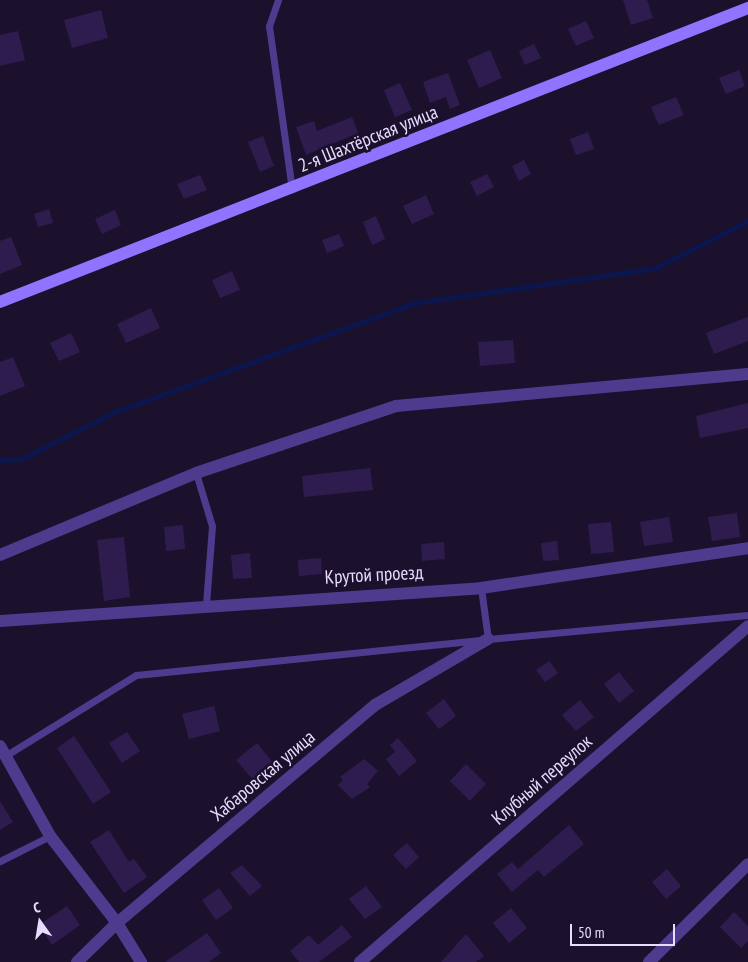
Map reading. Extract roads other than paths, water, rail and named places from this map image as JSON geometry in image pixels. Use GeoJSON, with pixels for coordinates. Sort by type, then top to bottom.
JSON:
{"type":"FeatureCollection","features":[{"type":"Feature","properties":{"kind":"main road","name":"2-я Шахтёрская улица"},"geometry":{"type":"LineString","coordinates":[[0,302],[292,189],[748,8]]}},
{"type":"Feature","properties":{"kind":"street"},"geometry":{"type":"LineString","coordinates":[[0,555],[196,473],[396,406],[748,374]]}},
{"type":"Feature","properties":{"kind":"street","name":"Крутой проезд"},"geometry":{"type":"LineString","coordinates":[[0,621],[206,604],[481,588],[748,548]]}},
{"type":"Feature","properties":{"kind":"street","name":"Клубный переулок"},"geometry":{"type":"LineString","coordinates":[[360,962],[748,626]]}},
{"type":"Feature","properties":{"kind":"street","name":"Хабаровская улица"},"geometry":{"type":"LineString","coordinates":[[77,962],[117,923],[375,705],[488,639]]}},
{"type":"Feature","properties":{"kind":"street"},"geometry":{"type":"LineString","coordinates":[[3,751],[50,836],[117,923],[141,962]]}},
{"type":"Feature","properties":{"kind":"street"},"geometry":{"type":"LineString","coordinates":[[649,962],[748,864]]}},
{"type":"Feature","properties":{"kind":"lane"},"geometry":{"type":"LineString","coordinates":[[278,0],[269,26],[292,189]]}},
{"type":"Feature","properties":{"kind":"lane"},"geometry":{"type":"LineString","coordinates":[[196,473],[212,526],[206,604]]}},
{"type":"Feature","properties":{"kind":"lane"},"geometry":{"type":"LineString","coordinates":[[481,588],[488,639]]}},
{"type":"Feature","properties":{"kind":"lane"},"geometry":{"type":"LineString","coordinates":[[3,751],[121,680],[136,675],[488,639],[748,616]]}},
{"type":"Feature","properties":{"kind":"lane"},"geometry":{"type":"LineString","coordinates":[[0,861],[50,836]]}},
{"type":"Feature","properties":{"kind":"waterway"},"geometry":{"type":"LineString","coordinates":[[0,460],[22,459],[115,412],[414,303],[656,268],[748,221]]}}]}
